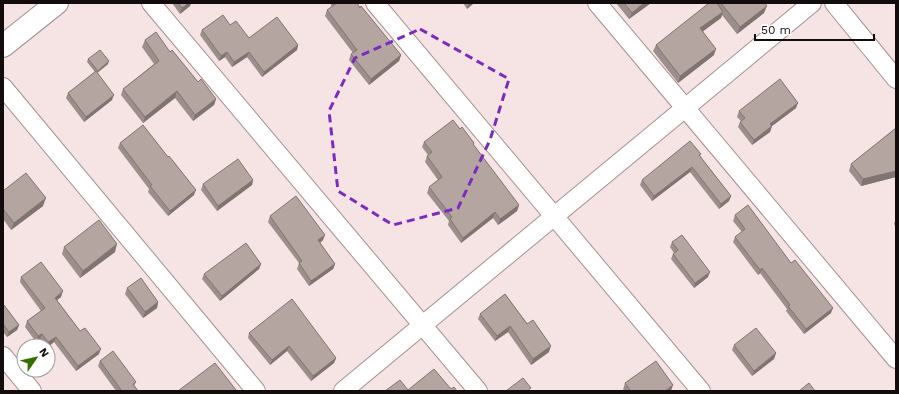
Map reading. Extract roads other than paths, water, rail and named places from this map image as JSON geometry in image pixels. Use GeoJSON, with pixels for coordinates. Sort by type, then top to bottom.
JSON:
{"type":"FeatureCollection","features":[{"type":"Feature","properties":{"kind":"main road"},"geometry":{"type":"LineString","coordinates":[[3,46],[57,3]]}},
{"type":"Feature","properties":{"kind":"street"},"geometry":{"type":"LineString","coordinates":[[151,3],[478,391]]}},
{"type":"Feature","properties":{"kind":"street"},"geometry":{"type":"LineString","coordinates":[[375,3],[701,391]]}},
{"type":"Feature","properties":{"kind":"street"},"geometry":{"type":"LineString","coordinates":[[597,3],[896,359]]}},
{"type":"Feature","properties":{"kind":"street"},"geometry":{"type":"LineString","coordinates":[[343,391],[812,3]]}},
{"type":"Feature","properties":{"kind":"street"},"geometry":{"type":"LineString","coordinates":[[834,3],[896,78]]}},
{"type":"Feature","properties":{"kind":"street"},"geometry":{"type":"LineString","coordinates":[[3,87],[256,391]]}},
{"type":"Feature","properties":{"kind":"street"},"geometry":{"type":"LineString","coordinates":[[3,356],[32,391]]}}]}
